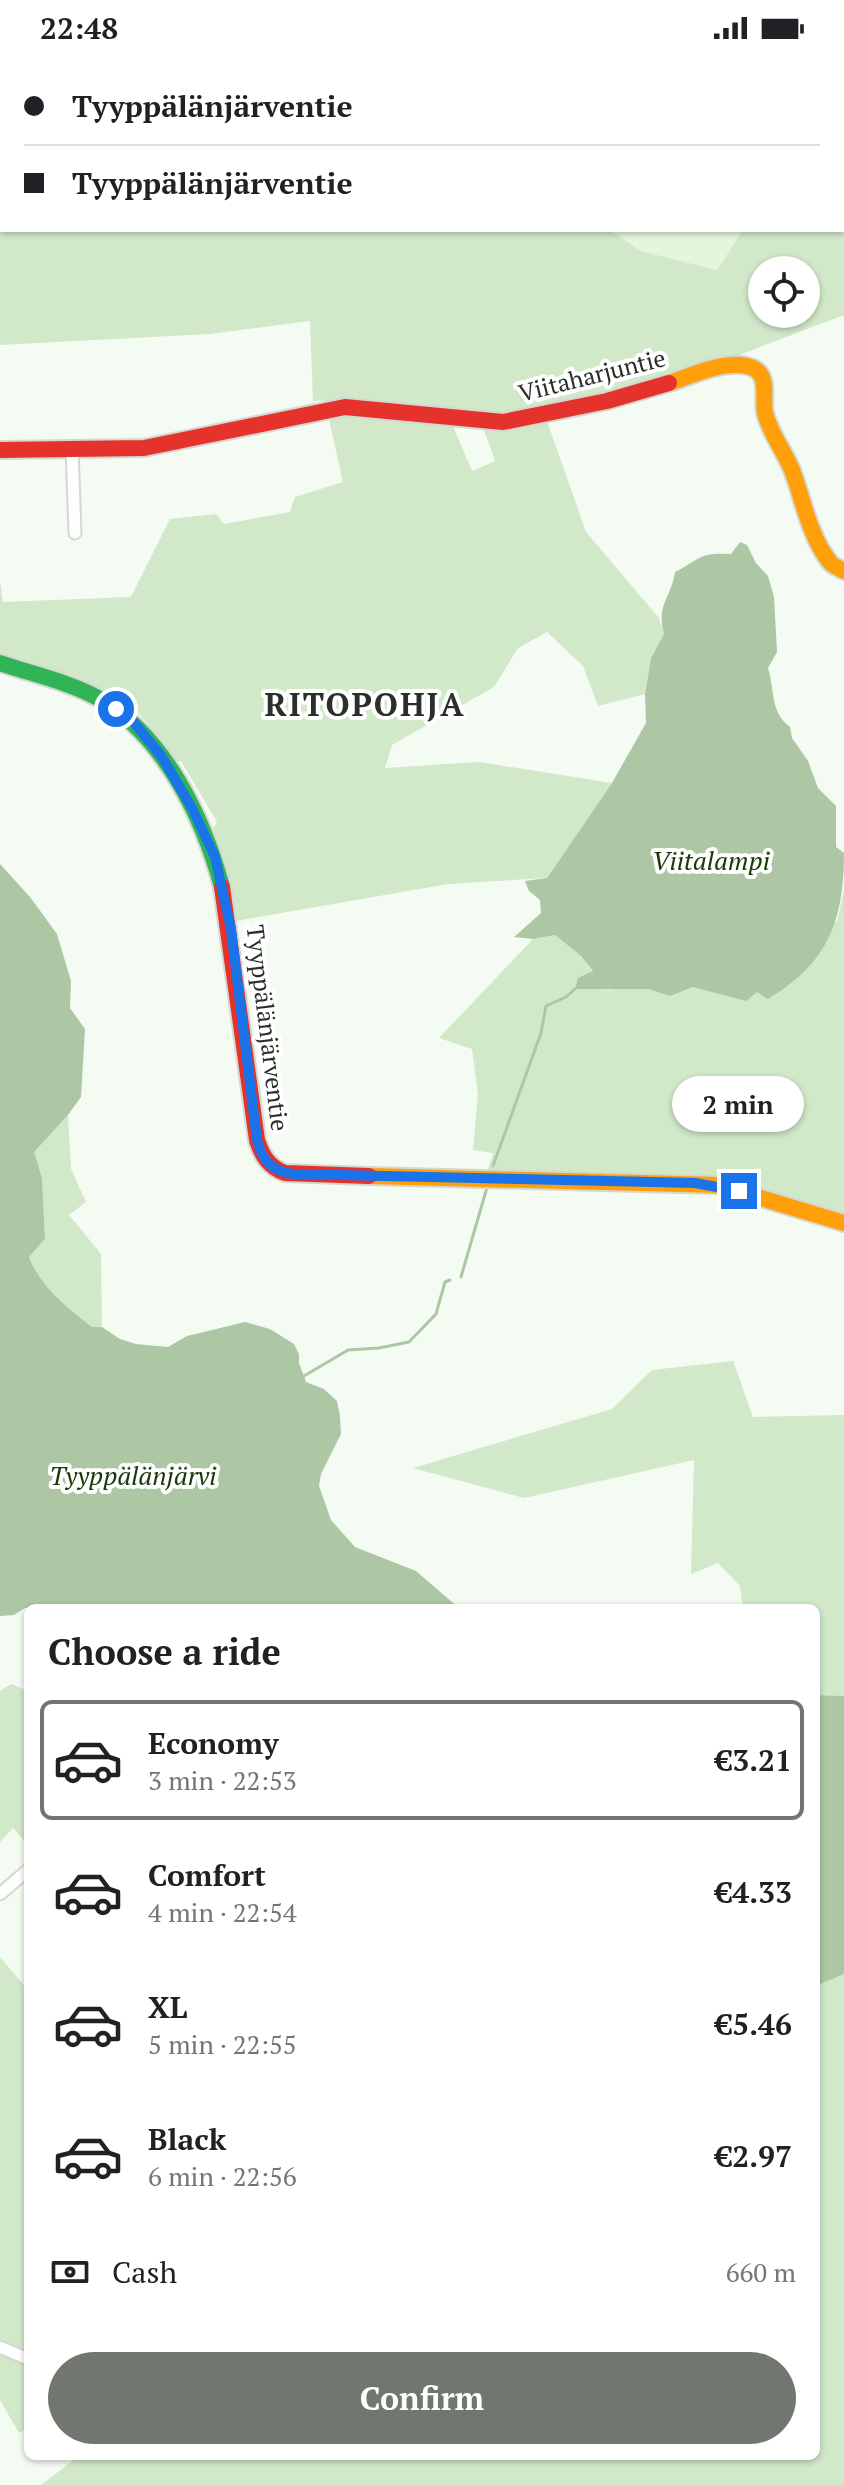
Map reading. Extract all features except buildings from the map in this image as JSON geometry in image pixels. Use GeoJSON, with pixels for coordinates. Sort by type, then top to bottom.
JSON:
{"type":"FeatureCollection","features":[{"type":"Feature","properties":{"kind":"street","name":"Viitaharjuntie"},"geometry":{"type":"LineString","coordinates":[[0,450],[144,448],[345,407],[503,422],[607,401],[713,367],[753,368],[764,384],[765,413],[791,468],[813,532],[830,564],[844,571]]}},
{"type":"Feature","properties":{"kind":"street"},"geometry":{"type":"LineString","coordinates":[[72,447],[75,533]]}},
{"type":"Feature","properties":{"kind":"street","name":"Tyyppälänjärventie"},"geometry":{"type":"LineString","coordinates":[[0,663],[94,696],[132,720],[162,757],[192,808],[210,843],[222,883],[257,1140],[261,1156],[270,1167],[278,1172],[293,1174],[718,1185],[844,1223]]}},
{"type":"Feature","properties":{"kind":"street"},"geometry":{"type":"LineString","coordinates":[[0,1894],[24,1873]]}},
{"type":"Feature","properties":{"kind":"street"},"geometry":{"type":"LineString","coordinates":[[0,2347],[24,2357]]}},
{"type":"Feature","properties":{"kind":"shaded area"},"geometry":{"type":"Polygon","coordinates":[[[0,232],[613,232],[641,251],[717,270],[742,232],[844,232],[844,315],[820,324],[820,256],[748,256],[748,328],[810,328],[700,370],[609,396],[502,415],[347,400],[313,401],[310,321],[209,334],[0,345],[0,232]]]}},
{"type":"Feature","properties":{"kind":"shaded area"},"geometry":{"type":"Polygon","coordinates":[[[613,232],[742,232],[717,270],[641,251],[613,232]]]}},
{"type":"Feature","properties":{"kind":"shaded area"},"geometry":{"type":"Polygon","coordinates":[[[344,412],[452,424],[472,471],[495,461],[483,427],[547,421],[586,532],[659,618],[664,634],[651,658],[645,694],[598,706],[583,666],[547,632],[518,648],[494,687],[392,745],[385,768],[479,762],[612,783],[547,878],[448,884],[236,921],[210,833],[217,822],[181,761],[173,762],[147,723],[123,701],[72,677],[0,654],[0,581],[3,602],[131,597],[170,519],[216,514],[224,524],[290,512],[295,497],[343,482],[328,415],[344,412]]]}},
{"type":"Feature","properties":{"kind":"shaded area"},"geometry":{"type":"Polygon","coordinates":[[[844,890],[844,1217],[693,1174],[487,1173],[493,1153],[473,1150],[478,1095],[472,1049],[439,1038],[533,939],[555,935],[581,956],[607,990],[624,987],[670,995],[693,987],[714,991],[837,921],[844,890]]]}},
{"type":"Feature","properties":{"kind":"shaded area"},"geometry":{"type":"Polygon","coordinates":[[[68,1115],[71,1169],[86,1202],[69,1215],[101,1254],[102,1327],[92,1327],[56,1296],[29,1257],[45,1239],[42,1178],[33,1152],[68,1115]]]}},
{"type":"Feature","properties":{"kind":"shaded area"},"geometry":{"type":"Polygon","coordinates":[[[733,1361],[753,1417],[844,1415],[844,1696],[820,1695],[820,1604],[742,1604],[740,1586],[718,1563],[691,1574],[694,1460],[524,1498],[413,1468],[612,1409],[652,1370],[733,1361]]]}},
{"type":"Feature","properties":{"kind":"shaded area"},"geometry":{"type":"Polygon","coordinates":[[[11,1684],[24,1689],[24,1840],[13,1828],[0,1842],[0,1691],[11,1684]]]}},
{"type":"Feature","properties":{"kind":"shaded area"},"geometry":{"type":"Polygon","coordinates":[[[0,1957],[24,1985],[24,2430],[19,2433],[0,2400],[0,1957]]]}},
{"type":"Feature","properties":{"kind":"shaded area"},"geometry":{"type":"Polygon","coordinates":[[[844,1974],[844,2485],[41,2485],[74,2460],[820,2460],[820,1984],[844,1974]]]}},
{"type":"Feature","properties":{"kind":"water","name":"Viitalampi"},"geometry":{"type":"Polygon","coordinates":[[[740,542],[747,545],[756,563],[768,576],[774,597],[777,652],[768,668],[776,708],[808,761],[818,788],[836,806],[836,847],[844,853],[841,899],[836,920],[818,955],[805,971],[768,999],[757,992],[746,1001],[693,987],[670,996],[648,989],[575,989],[578,978],[593,971],[581,956],[555,935],[533,939],[514,937],[541,913],[540,900],[529,891],[525,881],[547,878],[612,783],[646,723],[645,694],[651,658],[664,634],[663,608],[675,572],[706,555],[731,554],[740,542]]]}},
{"type":"Feature","properties":{"kind":"water","name":"Tyyppälänjärvi"},"geometry":{"type":"Polygon","coordinates":[[[0,864],[30,897],[57,934],[71,981],[70,1008],[85,1029],[81,1097],[34,1152],[42,1178],[45,1239],[29,1257],[34,1268],[56,1296],[92,1327],[102,1327],[120,1339],[136,1344],[168,1347],[187,1336],[245,1322],[270,1329],[294,1344],[306,1382],[324,1389],[337,1401],[341,1434],[321,1474],[319,1486],[331,1520],[355,1547],[416,1571],[454,1604],[24,1604],[24,1609],[14,1615],[0,1616],[0,864]]]}},
{"type":"Feature","properties":{"kind":"water"},"geometry":{"type":"Polygon","coordinates":[[[820,1695],[844,1696],[844,1974],[820,1984],[820,1695]]]}},
{"type":"Feature","properties":{"kind":"waterway"},"geometry":{"type":"LineString","coordinates":[[493,1166],[541,1033],[546,1006],[575,989]]}},
{"type":"Feature","properties":{"kind":"waterway"},"geometry":{"type":"LineString","coordinates":[[461,1277],[488,1184]]}},
{"type":"Feature","properties":{"kind":"waterway"},"geometry":{"type":"LineString","coordinates":[[304,1376],[348,1350],[409,1342],[436,1314],[445,1282],[450,1280]]}},
{"type":"Feature","properties":{"kind":"traffic: fast"},"geometry":{"type":"LineString","coordinates":[[0,663],[87,692],[143,733],[178,780],[192,806],[222,887]]}},
{"type":"Feature","properties":{"kind":"traffic: slow"},"geometry":{"type":"LineString","coordinates":[[669,383],[699,372],[733,365],[753,368],[762,376],[767,420],[792,470],[816,540],[830,563],[844,571]]}},
{"type":"Feature","properties":{"kind":"traffic: slow"},"geometry":{"type":"LineString","coordinates":[[369,1176],[718,1185],[844,1223]]}},
{"type":"Feature","properties":{"kind":"traffic: jam"},"geometry":{"type":"LineString","coordinates":[[0,450],[144,448],[345,407],[503,422],[607,401],[669,383]]}},
{"type":"Feature","properties":{"kind":"traffic: jam"},"geometry":{"type":"LineString","coordinates":[[222,887],[261,1151],[270,1164],[285,1173],[369,1176]]}},
{"type":"Feature","properties":{"kind":"district","name":"RITOPOHJA"},"geometry":{"type":"Point","coordinates":[365,705]}},
{"type":"Feature","properties":{"kind":"route"},"geometry":{"type":"LineString","coordinates":[[116,709],[132,720],[162,757],[192,808],[215,857],[231,929],[257,1140],[261,1156],[270,1167],[278,1172],[293,1174],[695,1183],[739,1191]]}}]}
